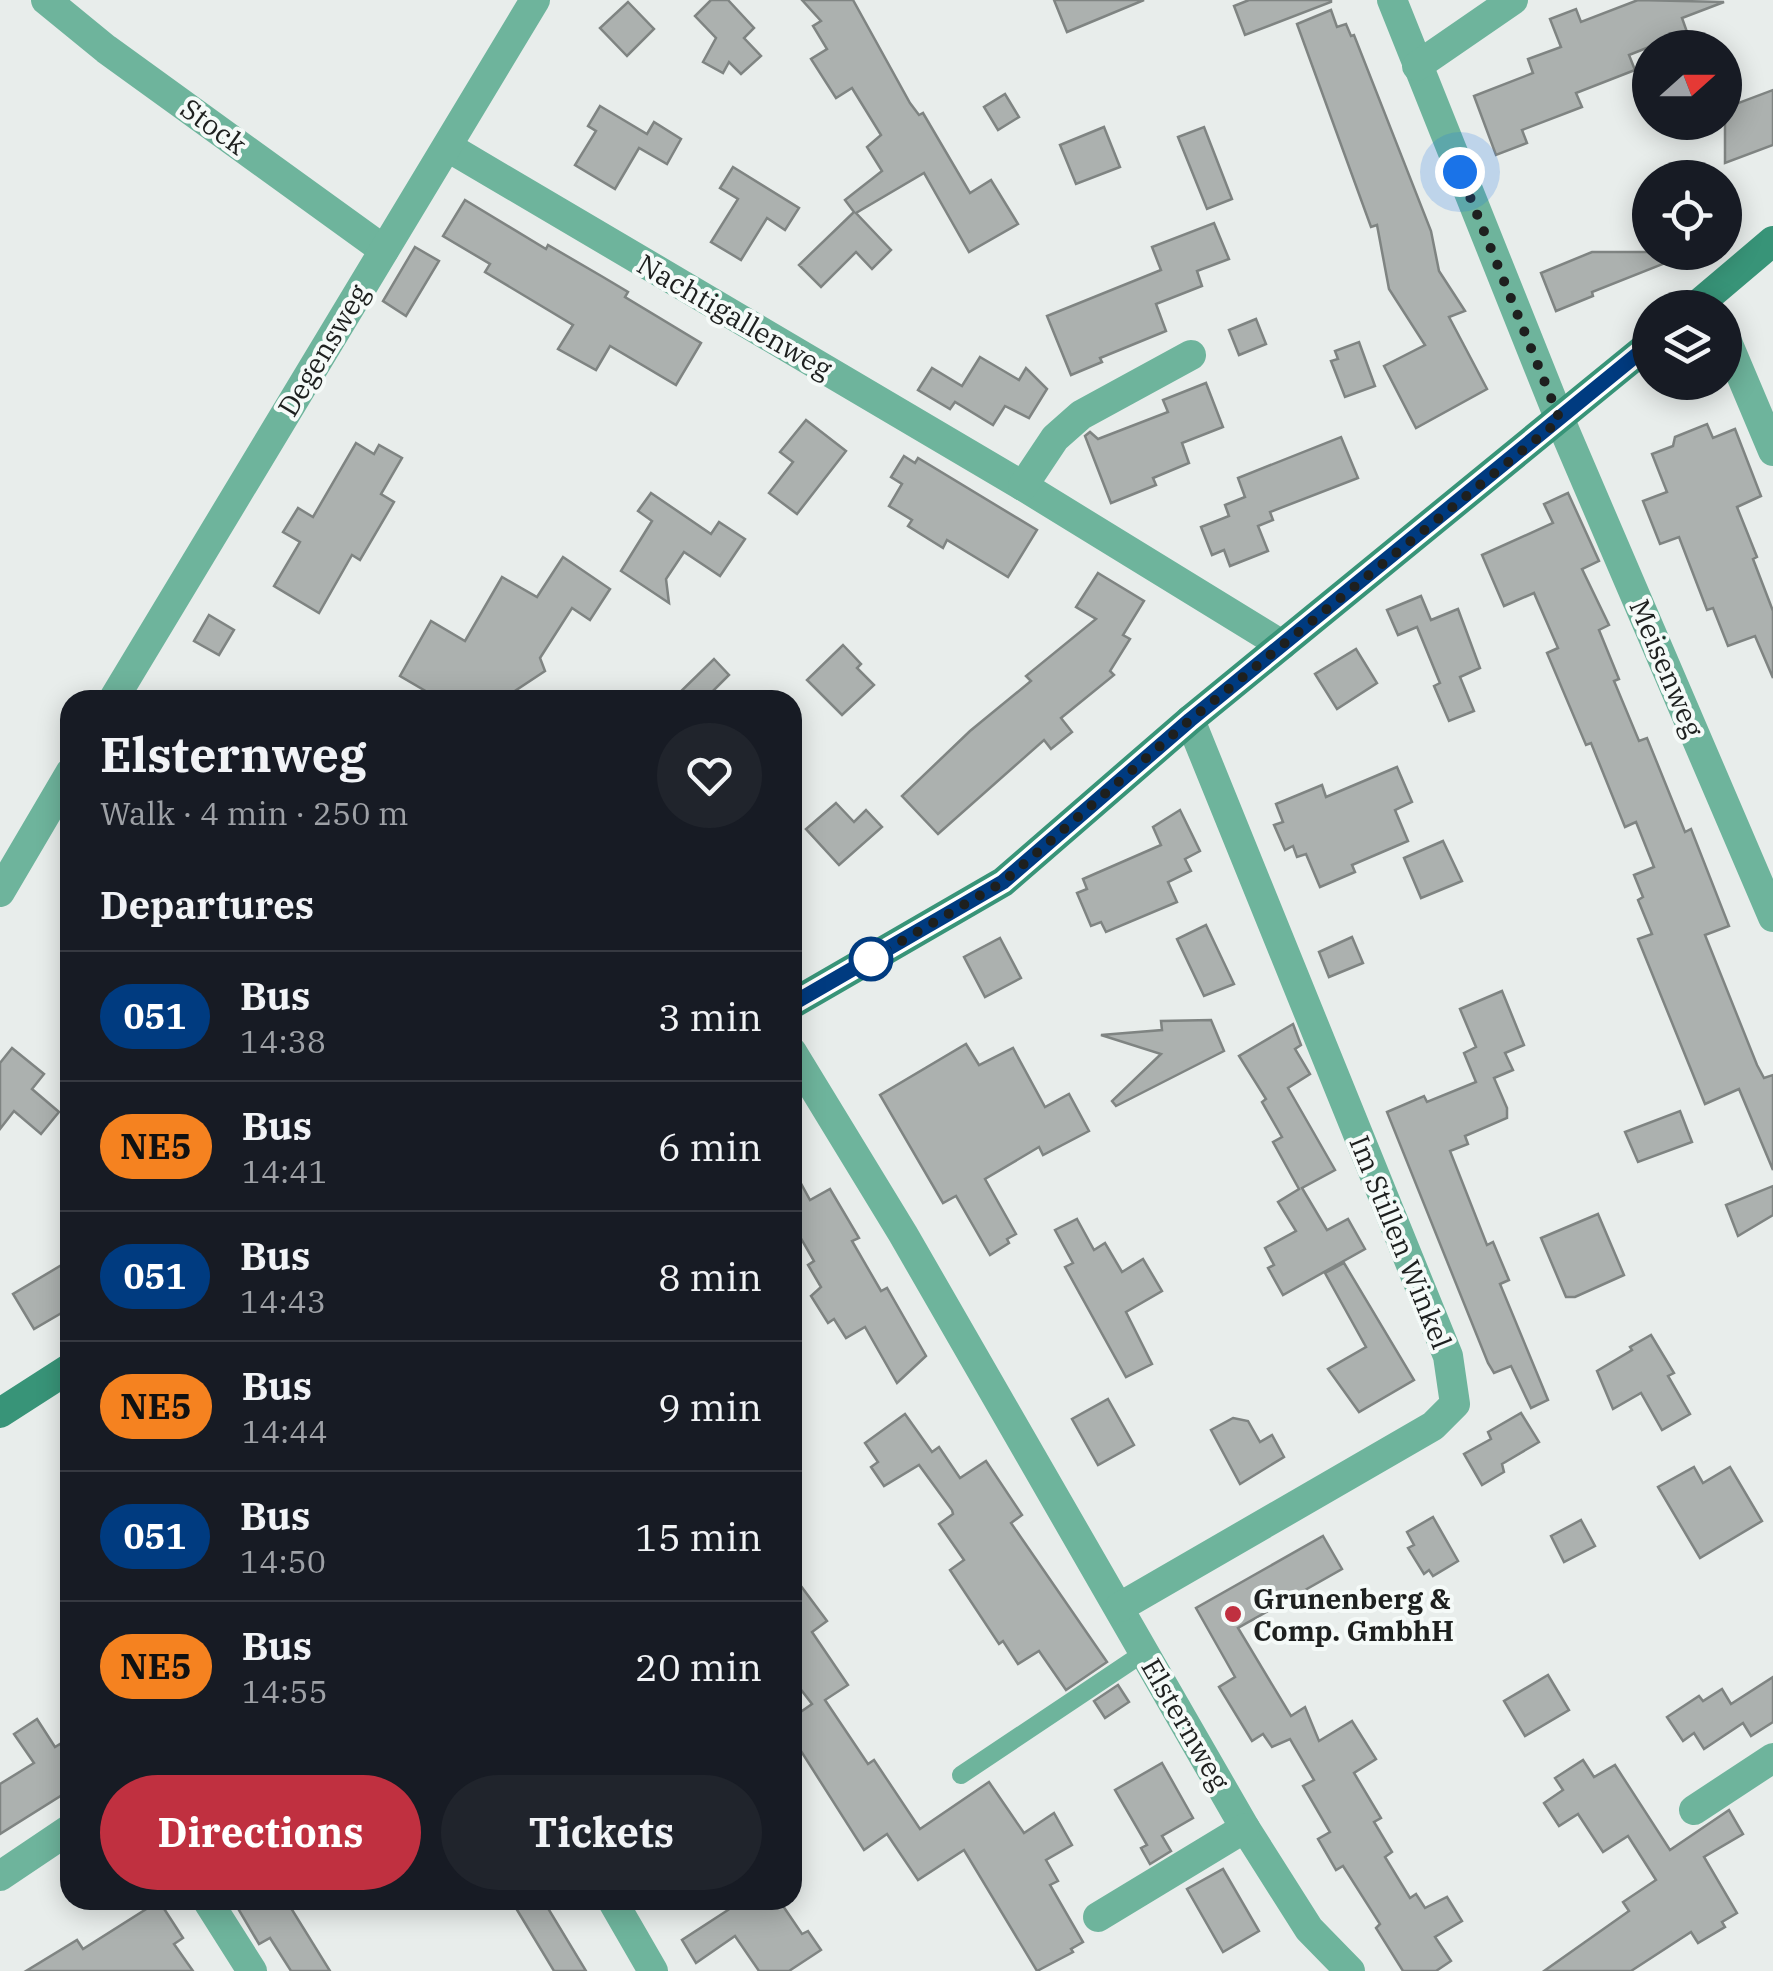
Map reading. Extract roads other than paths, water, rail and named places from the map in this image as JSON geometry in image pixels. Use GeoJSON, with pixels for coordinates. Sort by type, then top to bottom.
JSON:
{"type":"FeatureCollection","features":[{"type":"Feature","properties":{"kind":"street","name":"Stock"},"geometry":{"type":"LineString","coordinates":[[46,0],[384,250]]}},
{"type":"Feature","properties":{"kind":"street","name":"Degensweg"},"geometry":{"type":"LineString","coordinates":[[119,690],[534,0]]}},
{"type":"Feature","properties":{"kind":"street","name":"Meisenweg"},"geometry":{"type":"LineString","coordinates":[[1392,0],[1560,420],[1773,916]]}},
{"type":"Feature","properties":{"kind":"street"},"geometry":{"type":"LineString","coordinates":[[1417,66],[1513,0]]}},
{"type":"Feature","properties":{"kind":"street","name":"Nachtigallenweg"},"geometry":{"type":"LineString","coordinates":[[448,147],[1023,486],[1282,645]]}},
{"type":"Feature","properties":{"kind":"street"},"geometry":{"type":"LineString","coordinates":[[1719,290],[1773,240]]}},
{"type":"Feature","properties":{"kind":"street"},"geometry":{"type":"LineString","coordinates":[[1023,486],[1055,438],[1082,415],[1191,355]]}},
{"type":"Feature","properties":{"kind":"street"},"geometry":{"type":"LineString","coordinates":[[802,998],[1003,882],[1190,720],[1632,359]]}},
{"type":"Feature","properties":{"kind":"street"},"geometry":{"type":"LineString","coordinates":[[1742,378],[1773,451]]}},
{"type":"Feature","properties":{"kind":"street","name":"Im Stillen Winkel"},"geometry":{"type":"LineString","coordinates":[[1120,1607],[1433,1426],[1455,1404],[1448,1356],[1190,720]]}},
{"type":"Feature","properties":{"kind":"street"},"geometry":{"type":"LineString","coordinates":[[0,892],[60,790]]}},
{"type":"Feature","properties":{"kind":"street","name":"Elsternweg"},"geometry":{"type":"LineString","coordinates":[[802,1069],[1120,1607],[1245,1828],[1309,1928],[1350,1971]]}},
{"type":"Feature","properties":{"kind":"street"},"geometry":{"type":"LineString","coordinates":[[0,1412],[60,1374]]}},
{"type":"Feature","properties":{"kind":"street"},"geometry":{"type":"LineString","coordinates":[[1694,1810],[1773,1758]]}},
{"type":"Feature","properties":{"kind":"street"},"geometry":{"type":"LineString","coordinates":[[1098,1916],[1245,1828]]}},
{"type":"Feature","properties":{"kind":"street"},"geometry":{"type":"LineString","coordinates":[[0,1876],[60,1836]]}},
{"type":"Feature","properties":{"kind":"street"},"geometry":{"type":"LineString","coordinates":[[213,1910],[252,1971]]}},
{"type":"Feature","properties":{"kind":"street"},"geometry":{"type":"LineString","coordinates":[[618,1910],[652,1971]]}},
{"type":"Feature","properties":{"kind":"lane"},"geometry":{"type":"LineString","coordinates":[[961,1775],[1145,1652]]}},
{"type":"Feature","properties":{"kind":"place","name":"Grunenberg & Comp. GmbhH"},"geometry":{"type":"Point","coordinates":[1233,1614]}}]}
